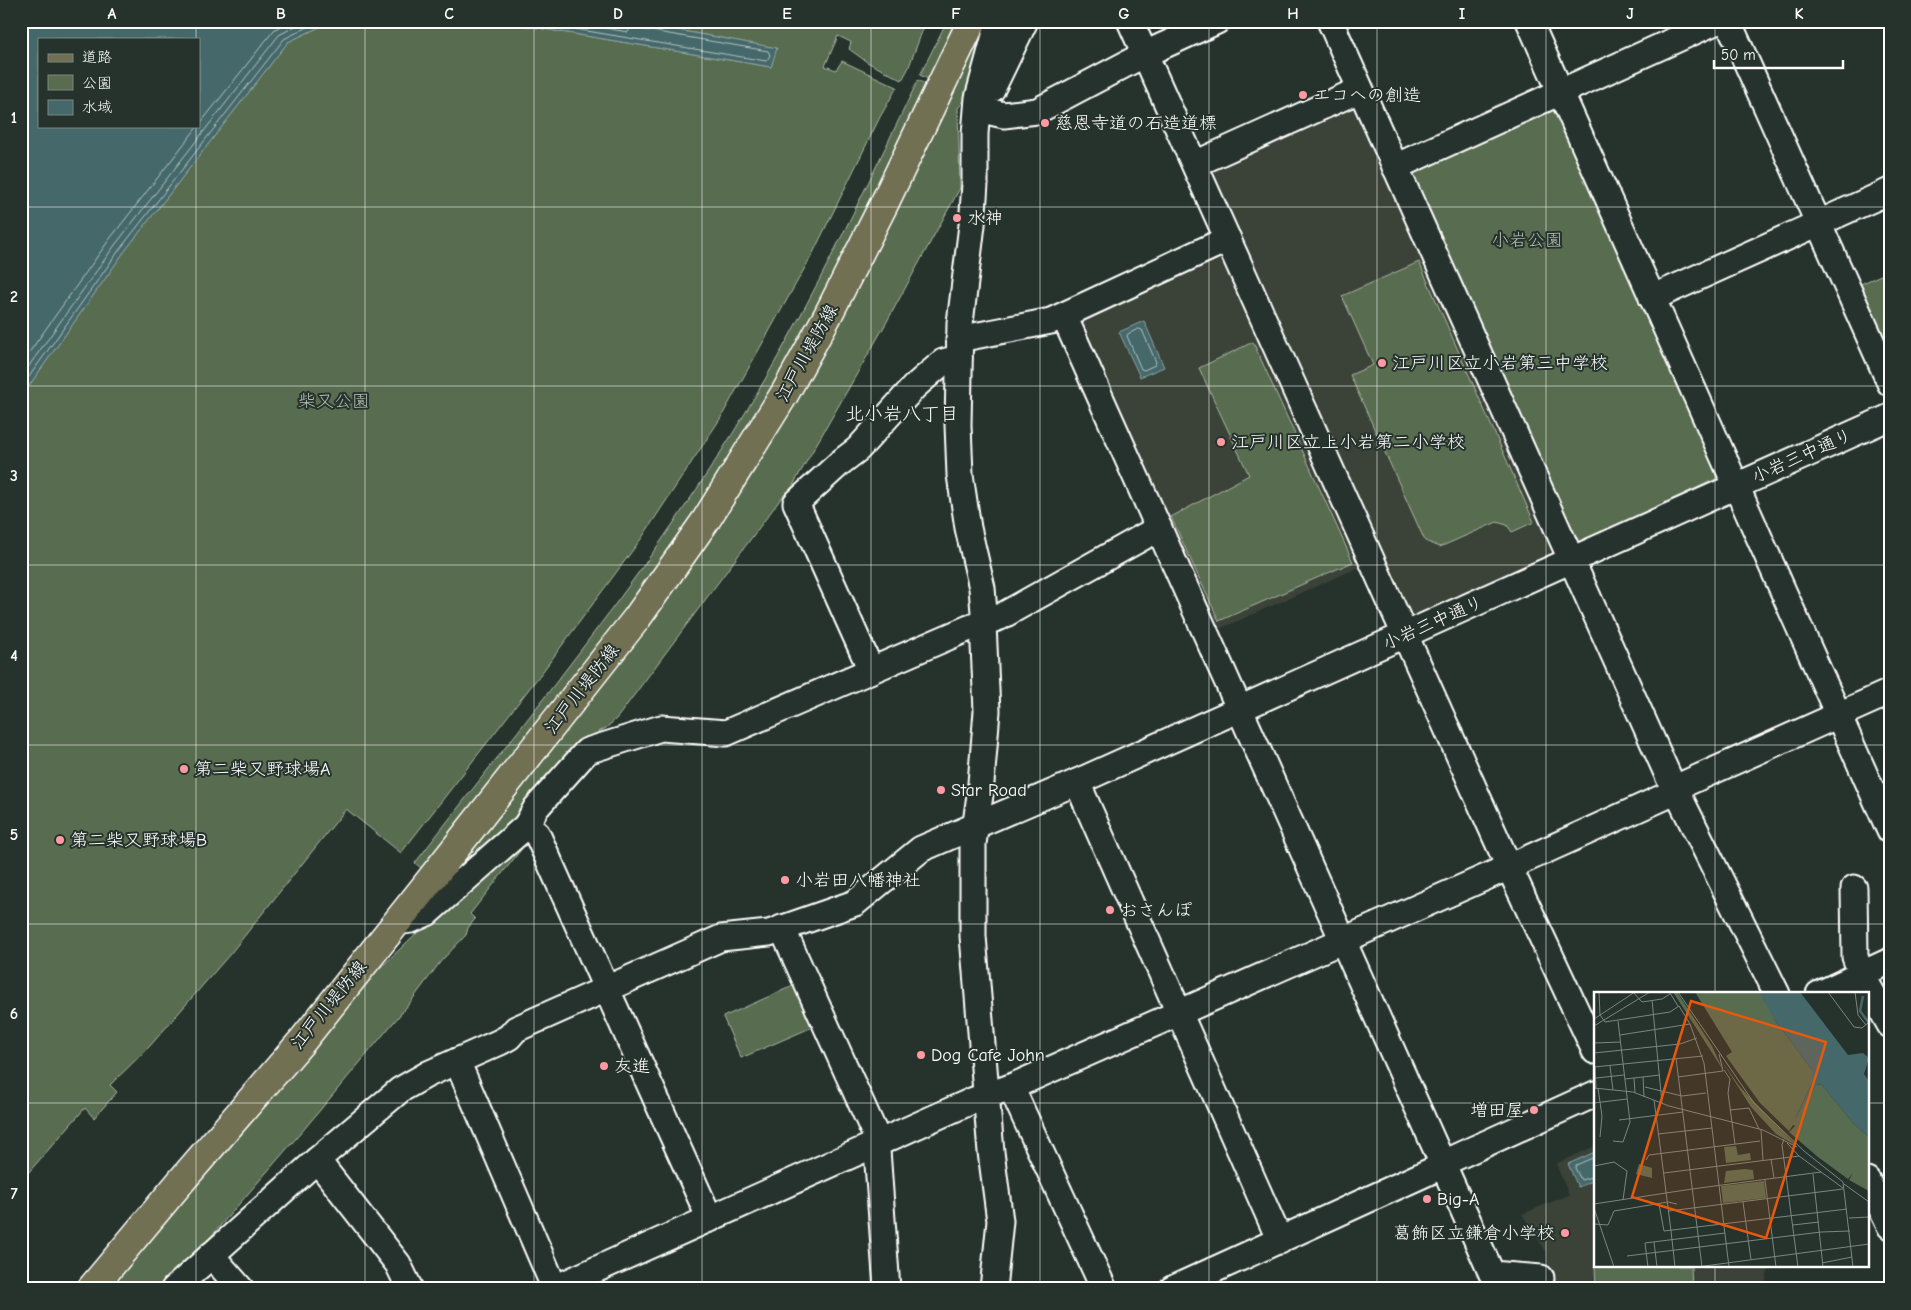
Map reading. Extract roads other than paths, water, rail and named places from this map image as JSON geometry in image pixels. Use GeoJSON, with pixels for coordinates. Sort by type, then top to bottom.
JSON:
{"type":"FeatureCollection","features":[{"type":"Feature","properties":{"kind":"main road","name":"江戸川堤防線"},"geometry":{"type":"LineString","coordinates":[[91,1289],[303,1040],[637,618],[706,520],[785,393],[828,315],[972,21]]}},
{"type":"Feature","properties":{"kind":"street"},"geometry":{"type":"LineString","coordinates":[[993,1289],[1000,1221],[991,1152],[973,936],[972,844],[980,795],[987,711],[984,612],[982,588],[968,528],[960,476],[958,425],[960,323],[973,209],[975,134],[981,83],[999,21]]}},
{"type":"Feature","properties":{"kind":"street"},"geometry":{"type":"LineString","coordinates":[[978,106],[991,89],[1025,21]]}},
{"type":"Feature","properties":{"kind":"street"},"geometry":{"type":"LineString","coordinates":[[1130,21],[1509,867],[1594,1049]]}},
{"type":"Feature","properties":{"kind":"street"},"geometry":{"type":"LineString","coordinates":[[978,106],[1004,115],[1037,111],[1145,54],[1217,21]]}},
{"type":"Feature","properties":{"kind":"street"},"geometry":{"type":"LineString","coordinates":[[1330,21],[1674,788],[1776,992]]}},
{"type":"Feature","properties":{"kind":"street"},"geometry":{"type":"LineString","coordinates":[[1529,21],[1890,831]]}},
{"type":"Feature","properties":{"kind":"street"},"geometry":{"type":"LineString","coordinates":[[1395,167],[1717,21]]}},
{"type":"Feature","properties":{"kind":"street"},"geometry":{"type":"LineString","coordinates":[[1728,21],[1890,384]]}},
{"type":"Feature","properties":{"kind":"street"},"geometry":{"type":"LineString","coordinates":[[1195,164],[1360,90]]}},
{"type":"Feature","properties":{"kind":"street"},"geometry":{"type":"LineString","coordinates":[[1652,298],[1890,191]]}},
{"type":"Feature","properties":{"kind":"street"},"geometry":{"type":"LineString","coordinates":[[871,670],[796,503],[858,449],[914,387],[959,348],[1064,316],[1228,239]]}},
{"type":"Feature","properties":{"kind":"street"},"geometry":{"type":"LineString","coordinates":[[1064,316],[1492,1274],[1541,1278]]}},
{"type":"Feature","properties":{"kind":"street","name":"小岩三中通り"},"geometry":{"type":"LineString","coordinates":[[174,1289],[317,1160],[400,1090],[500,1042],[516,1030],[721,938],[769,933],[855,903],[921,849],[1077,782],[1890,417]]}},
{"type":"Feature","properties":{"kind":"street"},"geometry":{"type":"LineString","coordinates":[[396,922],[411,920],[427,913],[526,826],[536,808],[587,751],[661,728],[726,733],[969,628],[1000,618],[1159,528]]}},
{"type":"Feature","properties":{"kind":"street"},"geometry":{"type":"LineString","coordinates":[[1674,788],[1890,692]]}},
{"type":"Feature","properties":{"kind":"street"},"geometry":{"type":"LineString","coordinates":[[1077,782],[1280,1241]]}},
{"type":"Feature","properties":{"kind":"street"},"geometry":{"type":"LineString","coordinates":[[458,1061],[555,1288],[877,1144],[1011,1087],[1509,867],[1675,792],[1674,788]]}},
{"type":"Feature","properties":{"kind":"street"},"geometry":{"type":"LineString","coordinates":[[526,826],[537,834],[710,1219]]}},
{"type":"Feature","properties":{"kind":"street"},"geometry":{"type":"LineString","coordinates":[[1854,888],[1855,957],[1861,974],[1890,1025]]}},
{"type":"Feature","properties":{"kind":"street"},"geometry":{"type":"LineString","coordinates":[[782,928],[876,1136],[887,1289]]}},
{"type":"Feature","properties":{"kind":"street"},"geometry":{"type":"LineString","coordinates":[[1823,992],[1890,961]]}},
{"type":"Feature","properties":{"kind":"street"},"geometry":{"type":"LineString","coordinates":[[1011,1087],[1104,1289]]}},
{"type":"Feature","properties":{"kind":"street"},"geometry":{"type":"LineString","coordinates":[[1172,1289],[1280,1241],[1594,1094]]}},
{"type":"Feature","properties":{"kind":"street"},"geometry":{"type":"LineString","coordinates":[[317,1160],[398,1264],[410,1289]]}},
{"type":"Feature","properties":{"kind":"street"},"geometry":{"type":"LineString","coordinates":[[1868,1182],[1890,1226]]}},
{"type":"Feature","properties":{"kind":"street"},"geometry":{"type":"LineString","coordinates":[[211,1255],[241,1289]]}},
{"type":"Feature","properties":{"kind":"water"},"geometry":{"type":"Polygon","coordinates":[[[21,21],[332,21],[288,42],[124,252],[21,397],[21,21]]]}},
{"type":"Feature","properties":{"kind":"water"},"geometry":{"type":"Polygon","coordinates":[[[496,21],[627,21],[777,48],[771,67],[496,21]]]}},
{"type":"Feature","properties":{"kind":"water"},"geometry":{"type":"Polygon","coordinates":[[[1144,321],[1164,367],[1140,377],[1119,332],[1144,321]]]}},
{"type":"Feature","properties":{"kind":"water"},"geometry":{"type":"Polygon","coordinates":[[[1594,1152],[1594,1180],[1578,1187],[1568,1164],[1594,1152]]]}},
{"type":"Feature","properties":{"kind":"place","name":"エコへの創造"},"geometry":{"type":"Point","coordinates":[1303,95]}},
{"type":"Feature","properties":{"kind":"place","name":"慈恩寺道の石造道標"},"geometry":{"type":"Point","coordinates":[1045,123]}},
{"type":"Feature","properties":{"kind":"place","name":"水神"},"geometry":{"type":"Point","coordinates":[957,218]}},
{"type":"Feature","properties":{"kind":"place","name":"江戸川区立小岩第三中学校"},"geometry":{"type":"Point","coordinates":[1382,363]}},
{"type":"Feature","properties":{"kind":"place","name":"江戸川区立上小岩第二小学校"},"geometry":{"type":"Point","coordinates":[1221,442]}},
{"type":"Feature","properties":{"kind":"place","name":"第二柴又野球場A"},"geometry":{"type":"Point","coordinates":[184,769]}},
{"type":"Feature","properties":{"kind":"place","name":"Star Road"},"geometry":{"type":"Point","coordinates":[941,790]}},
{"type":"Feature","properties":{"kind":"place","name":"第二柴又野球場B"},"geometry":{"type":"Point","coordinates":[60,840]}},
{"type":"Feature","properties":{"kind":"place","name":"小岩田八幡神社"},"geometry":{"type":"Point","coordinates":[785,880]}},
{"type":"Feature","properties":{"kind":"place","name":"おさんぽ"},"geometry":{"type":"Point","coordinates":[1110,910]}},
{"type":"Feature","properties":{"kind":"place","name":"Dog Cafe John"},"geometry":{"type":"Point","coordinates":[921,1055]}},
{"type":"Feature","properties":{"kind":"place","name":"友進"},"geometry":{"type":"Point","coordinates":[604,1066]}},
{"type":"Feature","properties":{"kind":"place","name":"増田屋"},"geometry":{"type":"Point","coordinates":[1534,1110]}},
{"type":"Feature","properties":{"kind":"place","name":"Big-A"},"geometry":{"type":"Point","coordinates":[1427,1199]}},
{"type":"Feature","properties":{"kind":"place","name":"葛飾区立鎌倉小学校"},"geometry":{"type":"Point","coordinates":[1565,1233]}},
{"type":"Feature","properties":{"kind":"district","name":"北小岩八丁目"},"geometry":{"type":"Point","coordinates":[902,414]}},
{"type":"Feature","properties":{"kind":"park label","name":"小岩公園"},"geometry":{"type":"Point","coordinates":[1527,240]}},
{"type":"Feature","properties":{"kind":"park label","name":"柴又公園"},"geometry":{"type":"Point","coordinates":[334,401]}}]}
